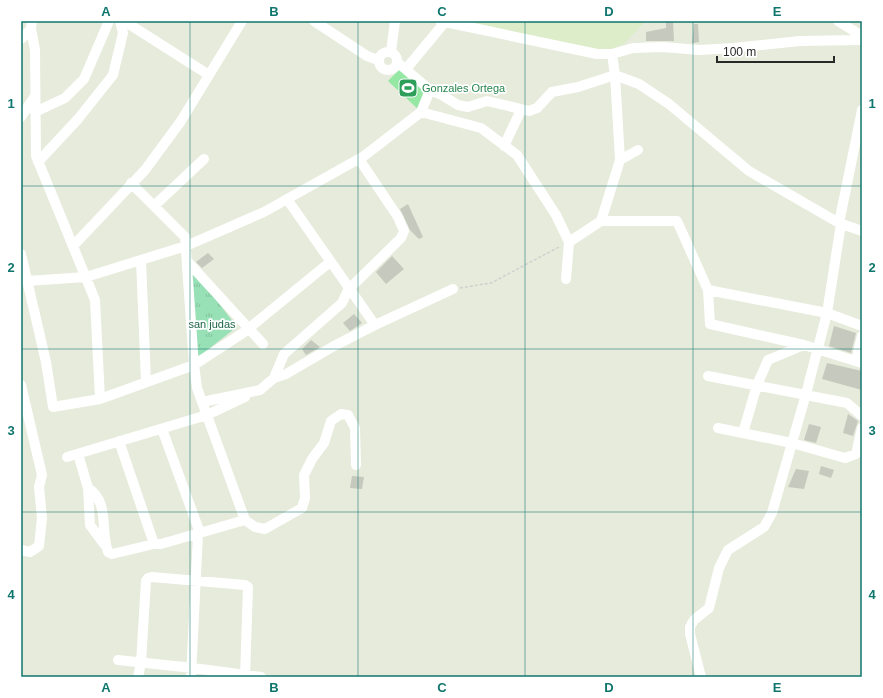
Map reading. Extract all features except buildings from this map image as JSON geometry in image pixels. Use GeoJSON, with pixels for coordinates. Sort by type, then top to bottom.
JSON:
{"type":"FeatureCollection","features":[{"type":"Feature","properties":{"kind":"street"},"geometry":{"type":"LineString","coordinates":[[35,113],[65,98],[84,79],[109,21]]}},
{"type":"Feature","properties":{"kind":"street"},"geometry":{"type":"LineString","coordinates":[[37,159],[78,119],[113,75],[123,33],[120,21]]}},
{"type":"Feature","properties":{"kind":"street"},"geometry":{"type":"LineString","coordinates":[[124,21],[209,75]]}},
{"type":"Feature","properties":{"kind":"street"},"geometry":{"type":"LineString","coordinates":[[73,246],[144,170],[181,121],[242,21]]}},
{"type":"Feature","properties":{"kind":"street"},"geometry":{"type":"LineString","coordinates":[[314,21],[367,56],[378,60],[381,68],[387,71],[394,68],[397,62]]}},
{"type":"Feature","properties":{"kind":"street"},"geometry":{"type":"LineString","coordinates":[[391,52],[395,21]]}},
{"type":"Feature","properties":{"kind":"street"},"geometry":{"type":"LineString","coordinates":[[838,21],[862,36]]}},
{"type":"Feature","properties":{"kind":"street"},"geometry":{"type":"LineString","coordinates":[[406,69],[442,22],[597,54],[612,54],[633,48],[663,47],[698,50],[800,41],[862,40]]}},
{"type":"Feature","properties":{"kind":"street"},"geometry":{"type":"LineString","coordinates":[[21,39],[31,25]]}},
{"type":"Feature","properties":{"kind":"street"},"geometry":{"type":"LineString","coordinates":[[31,25],[35,50],[37,159],[95,300],[100,399]]}},
{"type":"Feature","properties":{"kind":"street"},"geometry":{"type":"LineString","coordinates":[[378,60],[382,54],[391,52]]}},
{"type":"Feature","properties":{"kind":"street"},"geometry":{"type":"LineString","coordinates":[[391,52],[395,55],[397,62],[430,90],[458,105],[468,107],[487,101],[529,111],[537,108],[552,92],[578,87],[615,75],[639,84],[669,104],[749,171],[840,223],[862,231]]}},
{"type":"Feature","properties":{"kind":"street"},"geometry":{"type":"LineString","coordinates":[[601,221],[620,160],[615,75],[612,54]]}},
{"type":"Feature","properties":{"kind":"street"},"geometry":{"type":"LineString","coordinates":[[27,281],[86,277],[186,246],[264,212],[359,159],[421,112],[430,90]]}},
{"type":"Feature","properties":{"kind":"street"},"geometry":{"type":"LineString","coordinates":[[21,116],[35,96]]}},
{"type":"Feature","properties":{"kind":"street"},"geometry":{"type":"LineString","coordinates":[[504,146],[521,110]]}},
{"type":"Feature","properties":{"kind":"street"},"geometry":{"type":"LineString","coordinates":[[701,677],[690,634],[690,627],[694,620],[709,608],[719,568],[728,550],[764,527],[772,513],[806,394],[827,313],[840,223],[858,147],[862,110]]}},
{"type":"Feature","properties":{"kind":"street"},"geometry":{"type":"LineString","coordinates":[[421,112],[481,128],[517,155],[556,215],[569,242],[566,279]]}},
{"type":"Feature","properties":{"kind":"street"},"geometry":{"type":"LineString","coordinates":[[620,160],[638,150]]}},
{"type":"Feature","properties":{"kind":"street"},"geometry":{"type":"LineString","coordinates":[[154,206],[204,159]]}},
{"type":"Feature","properties":{"kind":"street"},"geometry":{"type":"LineString","coordinates":[[274,378],[284,354],[342,303],[348,290],[401,238],[404,231],[398,217],[359,159]]}},
{"type":"Feature","properties":{"kind":"street"},"geometry":{"type":"LineString","coordinates":[[131,184],[185,237],[194,365],[198,388],[244,520],[255,527],[265,529],[302,508],[305,498],[304,475],[312,459],[324,443],[331,421],[341,414],[348,415],[355,428],[356,466]]}},
{"type":"Feature","properties":{"kind":"street"},"geometry":{"type":"LineString","coordinates":[[287,199],[348,290],[375,325]]}},
{"type":"Feature","properties":{"kind":"street"},"geometry":{"type":"LineString","coordinates":[[569,242],[601,221],[677,221],[708,290],[710,324],[804,345],[859,362],[862,336]]}},
{"type":"Feature","properties":{"kind":"street"},"geometry":{"type":"LineString","coordinates":[[21,254],[46,362],[53,407],[100,399],[194,365],[251,327],[330,262]]}},
{"type":"Feature","properties":{"kind":"street"},"geometry":{"type":"LineString","coordinates":[[142,260],[146,382]]}},
{"type":"Feature","properties":{"kind":"street"},"geometry":{"type":"LineString","coordinates":[[187,261],[251,327],[263,344]]}},
{"type":"Feature","properties":{"kind":"street"},"geometry":{"type":"LineString","coordinates":[[67,457],[207,415],[260,390],[274,378],[286,374],[334,346],[375,325],[453,289]]}},
{"type":"Feature","properties":{"kind":"street"},"geometry":{"type":"LineString","coordinates":[[708,290],[827,313],[862,326]]}},
{"type":"Feature","properties":{"kind":"street"},"geometry":{"type":"LineString","coordinates":[[744,433],[757,385],[768,360],[804,345]]}},
{"type":"Feature","properties":{"kind":"street"},"geometry":{"type":"LineString","coordinates":[[708,376],[847,402],[862,416]]}},
{"type":"Feature","properties":{"kind":"street"},"geometry":{"type":"LineString","coordinates":[[21,385],[42,474],[39,487],[42,518],[39,546],[30,552],[21,550]]}},
{"type":"Feature","properties":{"kind":"street"},"geometry":{"type":"LineString","coordinates":[[202,402],[260,390]]}},
{"type":"Feature","properties":{"kind":"street"},"geometry":{"type":"LineString","coordinates":[[718,428],[792,443],[845,458],[856,454],[862,428]]}},
{"type":"Feature","properties":{"kind":"street"},"geometry":{"type":"LineString","coordinates":[[162,429],[199,533],[197,545],[192,672]]}},
{"type":"Feature","properties":{"kind":"street"},"geometry":{"type":"LineString","coordinates":[[119,441],[154,544]]}},
{"type":"Feature","properties":{"kind":"street"},"geometry":{"type":"LineString","coordinates":[[78,454],[88,488],[90,526],[104,544],[108,552],[112,554],[154,544],[161,544],[244,520]]}},
{"type":"Feature","properties":{"kind":"street"},"geometry":{"type":"LineString","coordinates":[[88,488],[95,492],[100,502],[105,528],[104,544]]}},
{"type":"Feature","properties":{"kind":"street"},"geometry":{"type":"LineString","coordinates":[[138,677],[141,663],[146,581],[148,578],[152,577],[196,578],[245,585],[248,588],[245,676]]}},
{"type":"Feature","properties":{"kind":"street"},"geometry":{"type":"LineString","coordinates":[[118,660],[192,672],[261,677]]}},
{"type":"Feature","properties":{"kind":"path"},"geometry":{"type":"LineString","coordinates":[[453,289],[491,283],[569,242]]}},
{"type":"Feature","properties":{"kind":"shaded area"},"geometry":{"type":"Polygon","coordinates":[[[456,21],[642,21],[643,24],[624,44],[597,54],[456,21]]]}},
{"type":"Feature","properties":{"kind":"green space","name":"Gonzales Ortega"},"geometry":{"type":"Polygon","coordinates":[[[402,67],[428,94],[420,111],[388,81],[402,67]]]}},
{"type":"Feature","properties":{"kind":"green space","name":"san judas"},"geometry":{"type":"Polygon","coordinates":[[[188,263],[237,327],[197,358],[188,263]]]}},
{"type":"Feature","properties":{"kind":"place","name":"Gonzales Ortega"},"geometry":{"type":"Point","coordinates":[408,88]}}]}
